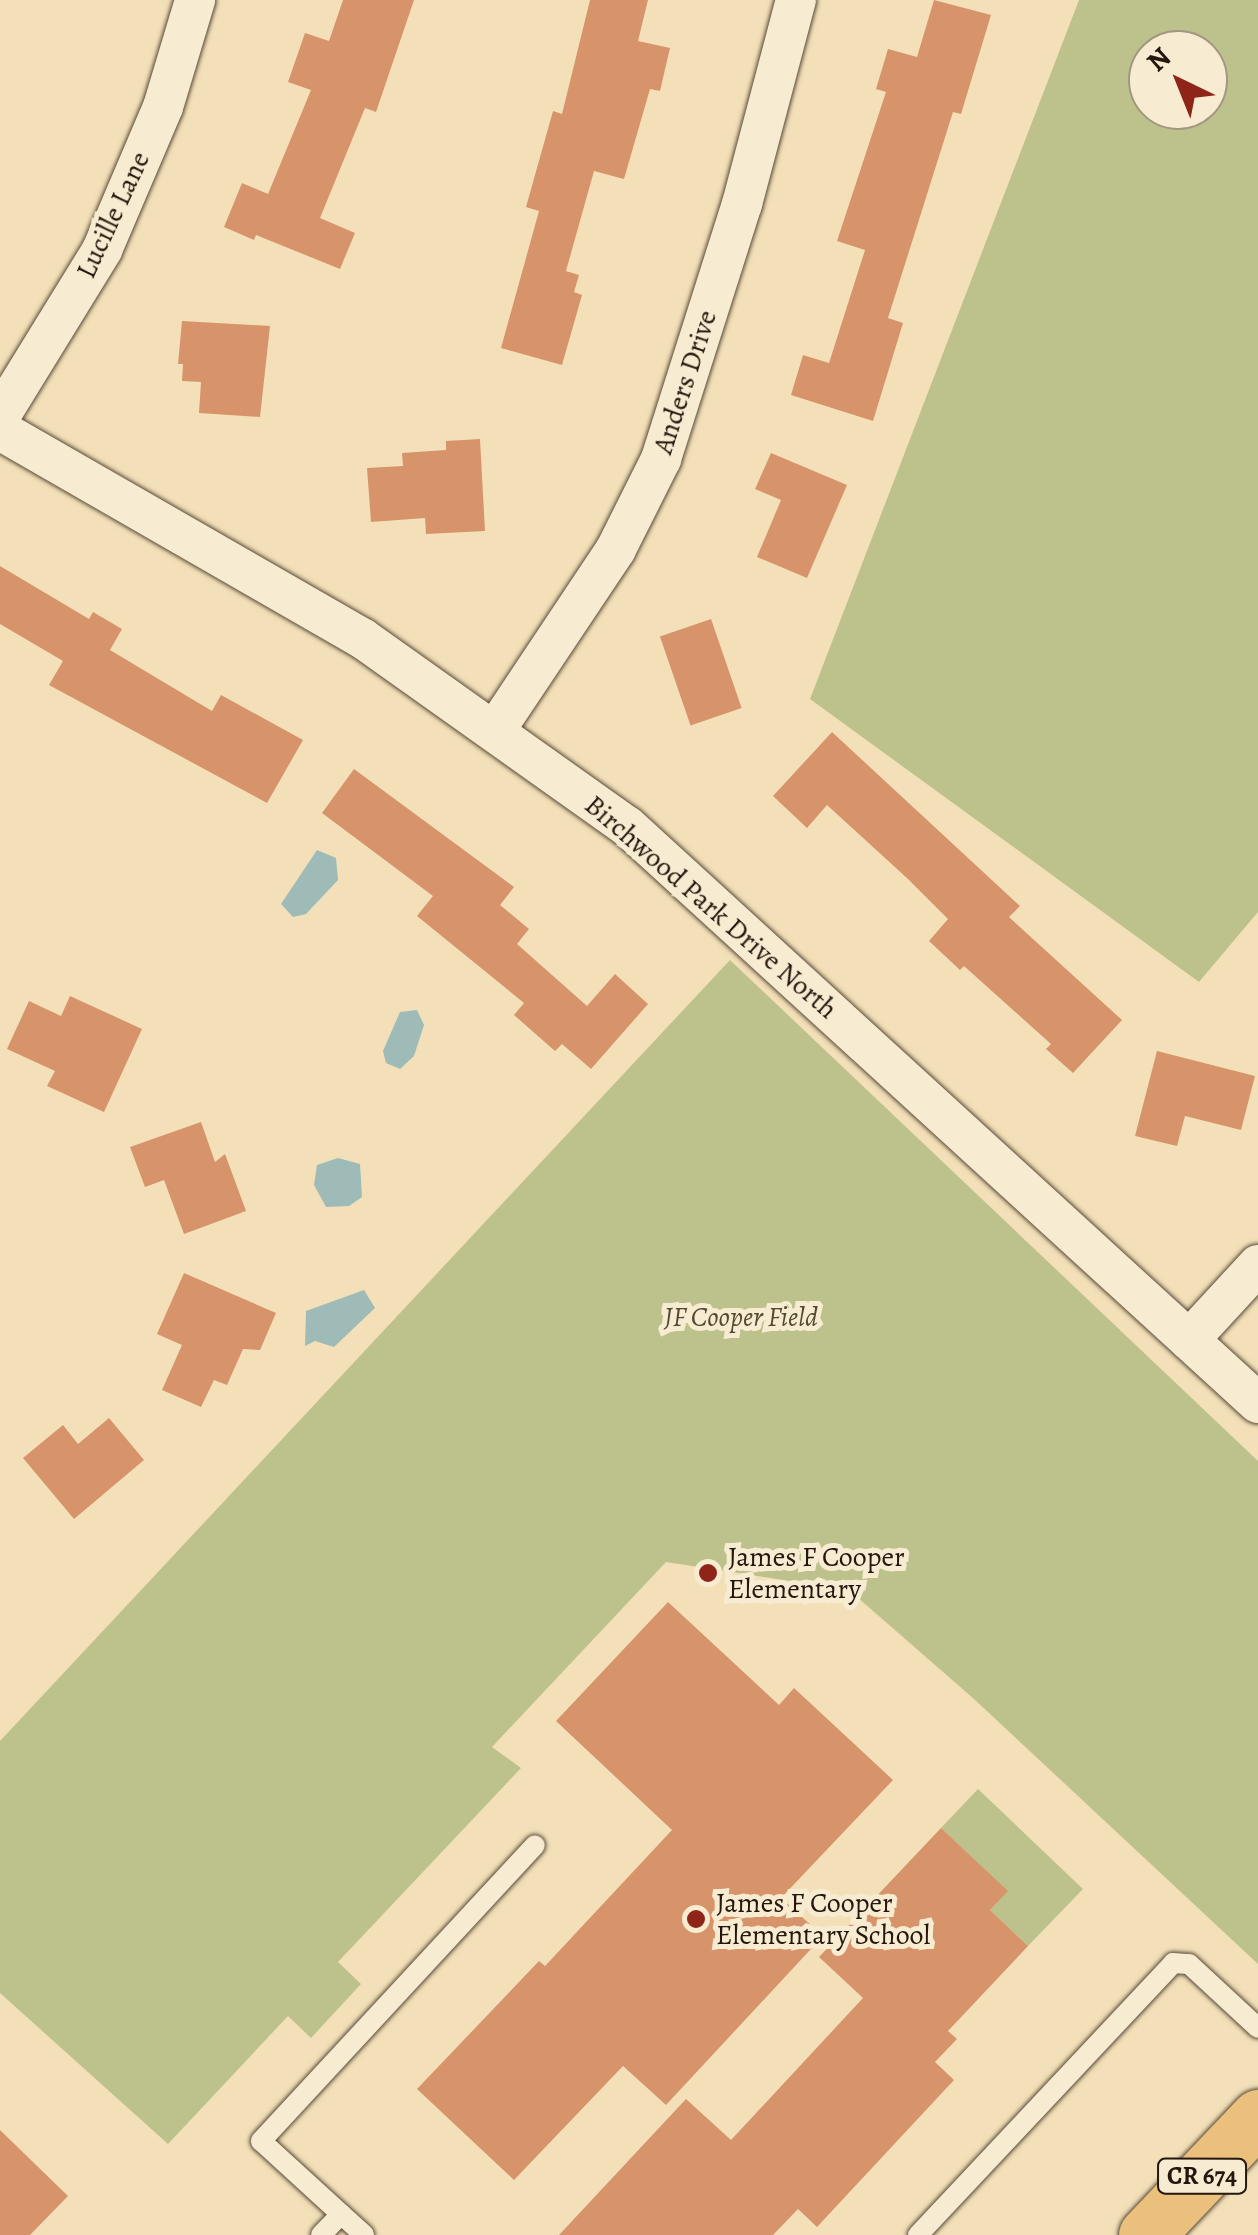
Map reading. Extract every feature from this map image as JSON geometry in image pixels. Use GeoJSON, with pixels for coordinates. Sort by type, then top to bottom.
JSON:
{"type":"FeatureCollection","features":[{"type":"Feature","properties":{"kind":"main road","name":"CR 674"},"geometry":{"type":"LineString","coordinates":[[1146,2235],[1258,2118]]}},
{"type":"Feature","properties":{"kind":"street","name":"Lucille Lane"},"geometry":{"type":"LineString","coordinates":[[0,416],[102,250],[163,107],[195,0]]}},
{"type":"Feature","properties":{"kind":"street","name":"Anders Drive"},"geometry":{"type":"LineString","coordinates":[[496,729],[616,548],[661,459],[742,204],[796,0]]}},
{"type":"Feature","properties":{"kind":"street","name":"Birchwood Park Drive North"},"geometry":{"type":"LineString","coordinates":[[0,430],[362,638],[496,729],[627,826],[1258,1403]]}},
{"type":"Feature","properties":{"kind":"street"},"geometry":{"type":"LineString","coordinates":[[1189,1340],[1258,1265]]}},
{"type":"Feature","properties":{"kind":"lane"},"geometry":{"type":"LineString","coordinates":[[364,2235],[260,2141],[535,1845]]}},
{"type":"Feature","properties":{"kind":"lane"},"geometry":{"type":"LineString","coordinates":[[918,2235],[1173,1962],[1189,1964],[1258,2028]]}},
{"type":"Feature","properties":{"kind":"lane"},"geometry":{"type":"LineString","coordinates":[[321,2235],[341,2214]]}},
{"type":"Feature","properties":{"kind":"green space"},"geometry":{"type":"Polygon","coordinates":[[[1079,0],[1258,0],[1258,912],[1199,982],[810,699],[1079,0]]]}},
{"type":"Feature","properties":{"kind":"green space","name":"JF Cooper Field"},"geometry":{"type":"Polygon","coordinates":[[[730,960],[1258,1461],[1258,1964],[974,1699],[849,1590],[666,1562],[492,1747],[521,1768],[338,1962],[361,1984],[311,2038],[288,2016],[168,2144],[0,1993],[0,1741],[730,960]]]}},
{"type":"Feature","properties":{"kind":"green space"},"geometry":{"type":"Polygon","coordinates":[[[978,1789],[1083,1889],[1028,1946],[990,1910],[1007,1891],[941,1828],[978,1789]]]}},
{"type":"Feature","properties":{"kind":"water"},"geometry":{"type":"Polygon","coordinates":[[[317,850],[336,858],[338,880],[306,914],[293,917],[281,904],[317,850]]]}},
{"type":"Feature","properties":{"kind":"water"},"geometry":{"type":"Polygon","coordinates":[[[417,1010],[424,1025],[414,1056],[400,1069],[386,1063],[383,1051],[400,1012],[417,1010]]]}},
{"type":"Feature","properties":{"kind":"water"},"geometry":{"type":"Polygon","coordinates":[[[338,1158],[360,1164],[362,1197],[349,1206],[326,1207],[314,1185],[317,1165],[338,1158]]]}},
{"type":"Feature","properties":{"kind":"water"},"geometry":{"type":"Polygon","coordinates":[[[364,1290],[375,1308],[334,1347],[315,1341],[305,1346],[306,1311],[364,1290]]]}},
{"type":"Feature","properties":{"kind":"building"},"geometry":{"type":"Polygon","coordinates":[[[343,0],[414,0],[376,112],[365,108],[320,218],[355,233],[340,269],[256,235],[254,240],[224,227],[242,183],[268,194],[311,90],[288,82],[305,33],[329,41],[343,0]]]}},
{"type":"Feature","properties":{"kind":"building"},"geometry":{"type":"Polygon","coordinates":[[[590,0],[648,0],[638,41],[670,48],[660,91],[650,89],[624,179],[594,171],[566,271],[579,275],[574,292],[582,295],[562,365],[501,348],[539,211],[526,207],[553,111],[562,114],[590,0]]]}},
{"type":"Feature","properties":{"kind":"building"},"geometry":{"type":"Polygon","coordinates":[[[934,0],[991,15],[961,114],[953,112],[888,318],[903,323],[873,421],[791,395],[803,355],[829,363],[865,250],[837,241],[886,92],[876,89],[888,49],[917,57],[934,0]]]}},
{"type":"Feature","properties":{"kind":"building"},"geometry":{"type":"Polygon","coordinates":[[[182,321],[270,326],[260,417],[199,413],[201,382],[182,381],[183,364],[178,364],[182,321]]]}},
{"type":"Feature","properties":{"kind":"building"},"geometry":{"type":"Polygon","coordinates":[[[480,439],[485,531],[426,534],[425,518],[371,522],[367,468],[403,466],[402,453],[446,450],[446,441],[480,439]]]}},
{"type":"Feature","properties":{"kind":"building"},"geometry":{"type":"Polygon","coordinates":[[[771,453],[847,485],[807,578],[757,557],[781,500],[755,489],[771,453]]]}},
{"type":"Feature","properties":{"kind":"building"},"geometry":{"type":"Polygon","coordinates":[[[0,566],[89,619],[93,612],[122,629],[110,650],[212,711],[221,695],[303,740],[267,803],[49,685],[63,661],[0,624],[0,566]]]}},
{"type":"Feature","properties":{"kind":"building"},"geometry":{"type":"Polygon","coordinates":[[[711,619],[742,708],[691,725],[660,637],[711,619]]]}},
{"type":"Feature","properties":{"kind":"building"},"geometry":{"type":"Polygon","coordinates":[[[832,732],[1020,906],[1009,917],[1122,1020],[1073,1073],[1046,1049],[1051,1044],[964,966],[960,970],[929,941],[948,919],[908,879],[827,805],[807,828],[773,796],[832,732]]]}},
{"type":"Feature","properties":{"kind":"building"},"geometry":{"type":"Polygon","coordinates":[[[354,769],[514,887],[500,905],[529,929],[517,944],[587,1006],[615,974],[648,1004],[591,1069],[562,1044],[555,1051],[514,1015],[524,1003],[417,916],[433,896],[322,813],[354,769]]]}},
{"type":"Feature","properties":{"kind":"building"},"geometry":{"type":"Polygon","coordinates":[[[70,996],[142,1029],[104,1112],[47,1086],[55,1071],[7,1049],[29,1001],[61,1016],[70,996]]]}},
{"type":"Feature","properties":{"kind":"building"},"geometry":{"type":"Polygon","coordinates":[[[1157,1051],[1255,1076],[1241,1130],[1185,1116],[1177,1146],[1135,1136],[1157,1051]]]}},
{"type":"Feature","properties":{"kind":"building"},"geometry":{"type":"Polygon","coordinates":[[[201,1122],[215,1162],[225,1154],[246,1211],[184,1234],[164,1180],[145,1187],[130,1147],[201,1122]]]}},
{"type":"Feature","properties":{"kind":"building"},"geometry":{"type":"Polygon","coordinates":[[[184,1273],[276,1313],[260,1350],[243,1349],[227,1385],[214,1380],[201,1407],[162,1390],[182,1345],[157,1334],[184,1273]]]}},
{"type":"Feature","properties":{"kind":"building"},"geometry":{"type":"Polygon","coordinates":[[[109,1418],[144,1460],[74,1519],[23,1458],[63,1425],[78,1444],[109,1418]]]}},
{"type":"Feature","properties":{"kind":"building","name":"James F Cooper Elementary School"},"geometry":{"type":"Polygon","coordinates":[[[668,1602],[779,1705],[794,1688],[893,1780],[781,1898],[823,1936],[666,2105],[623,2066],[514,2180],[417,2089],[539,1961],[545,1966],[672,1830],[556,1721],[668,1602]]]}},
{"type":"Feature","properties":{"kind":"building"},"geometry":{"type":"Polygon","coordinates":[[[941,1828],[1008,1891],[990,1910],[1028,1946],[948,2031],[957,2039],[935,2062],[954,2080],[817,2227],[798,2209],[773,2235],[559,2235],[686,2099],[731,2140],[863,1998],[819,1957],[941,1828]]]}},
{"type":"Feature","properties":{"kind":"building"},"geometry":{"type":"Polygon","coordinates":[[[0,2130],[68,2196],[30,2235],[0,2235],[0,2130]]]}},
{"type":"Feature","properties":{"kind":"place","name":"James F Cooper Elementary"},"geometry":{"type":"Point","coordinates":[708,1573]}},
{"type":"Feature","properties":{"kind":"place","name":"James F Cooper Elementary School"},"geometry":{"type":"Point","coordinates":[696,1919]}}]}
